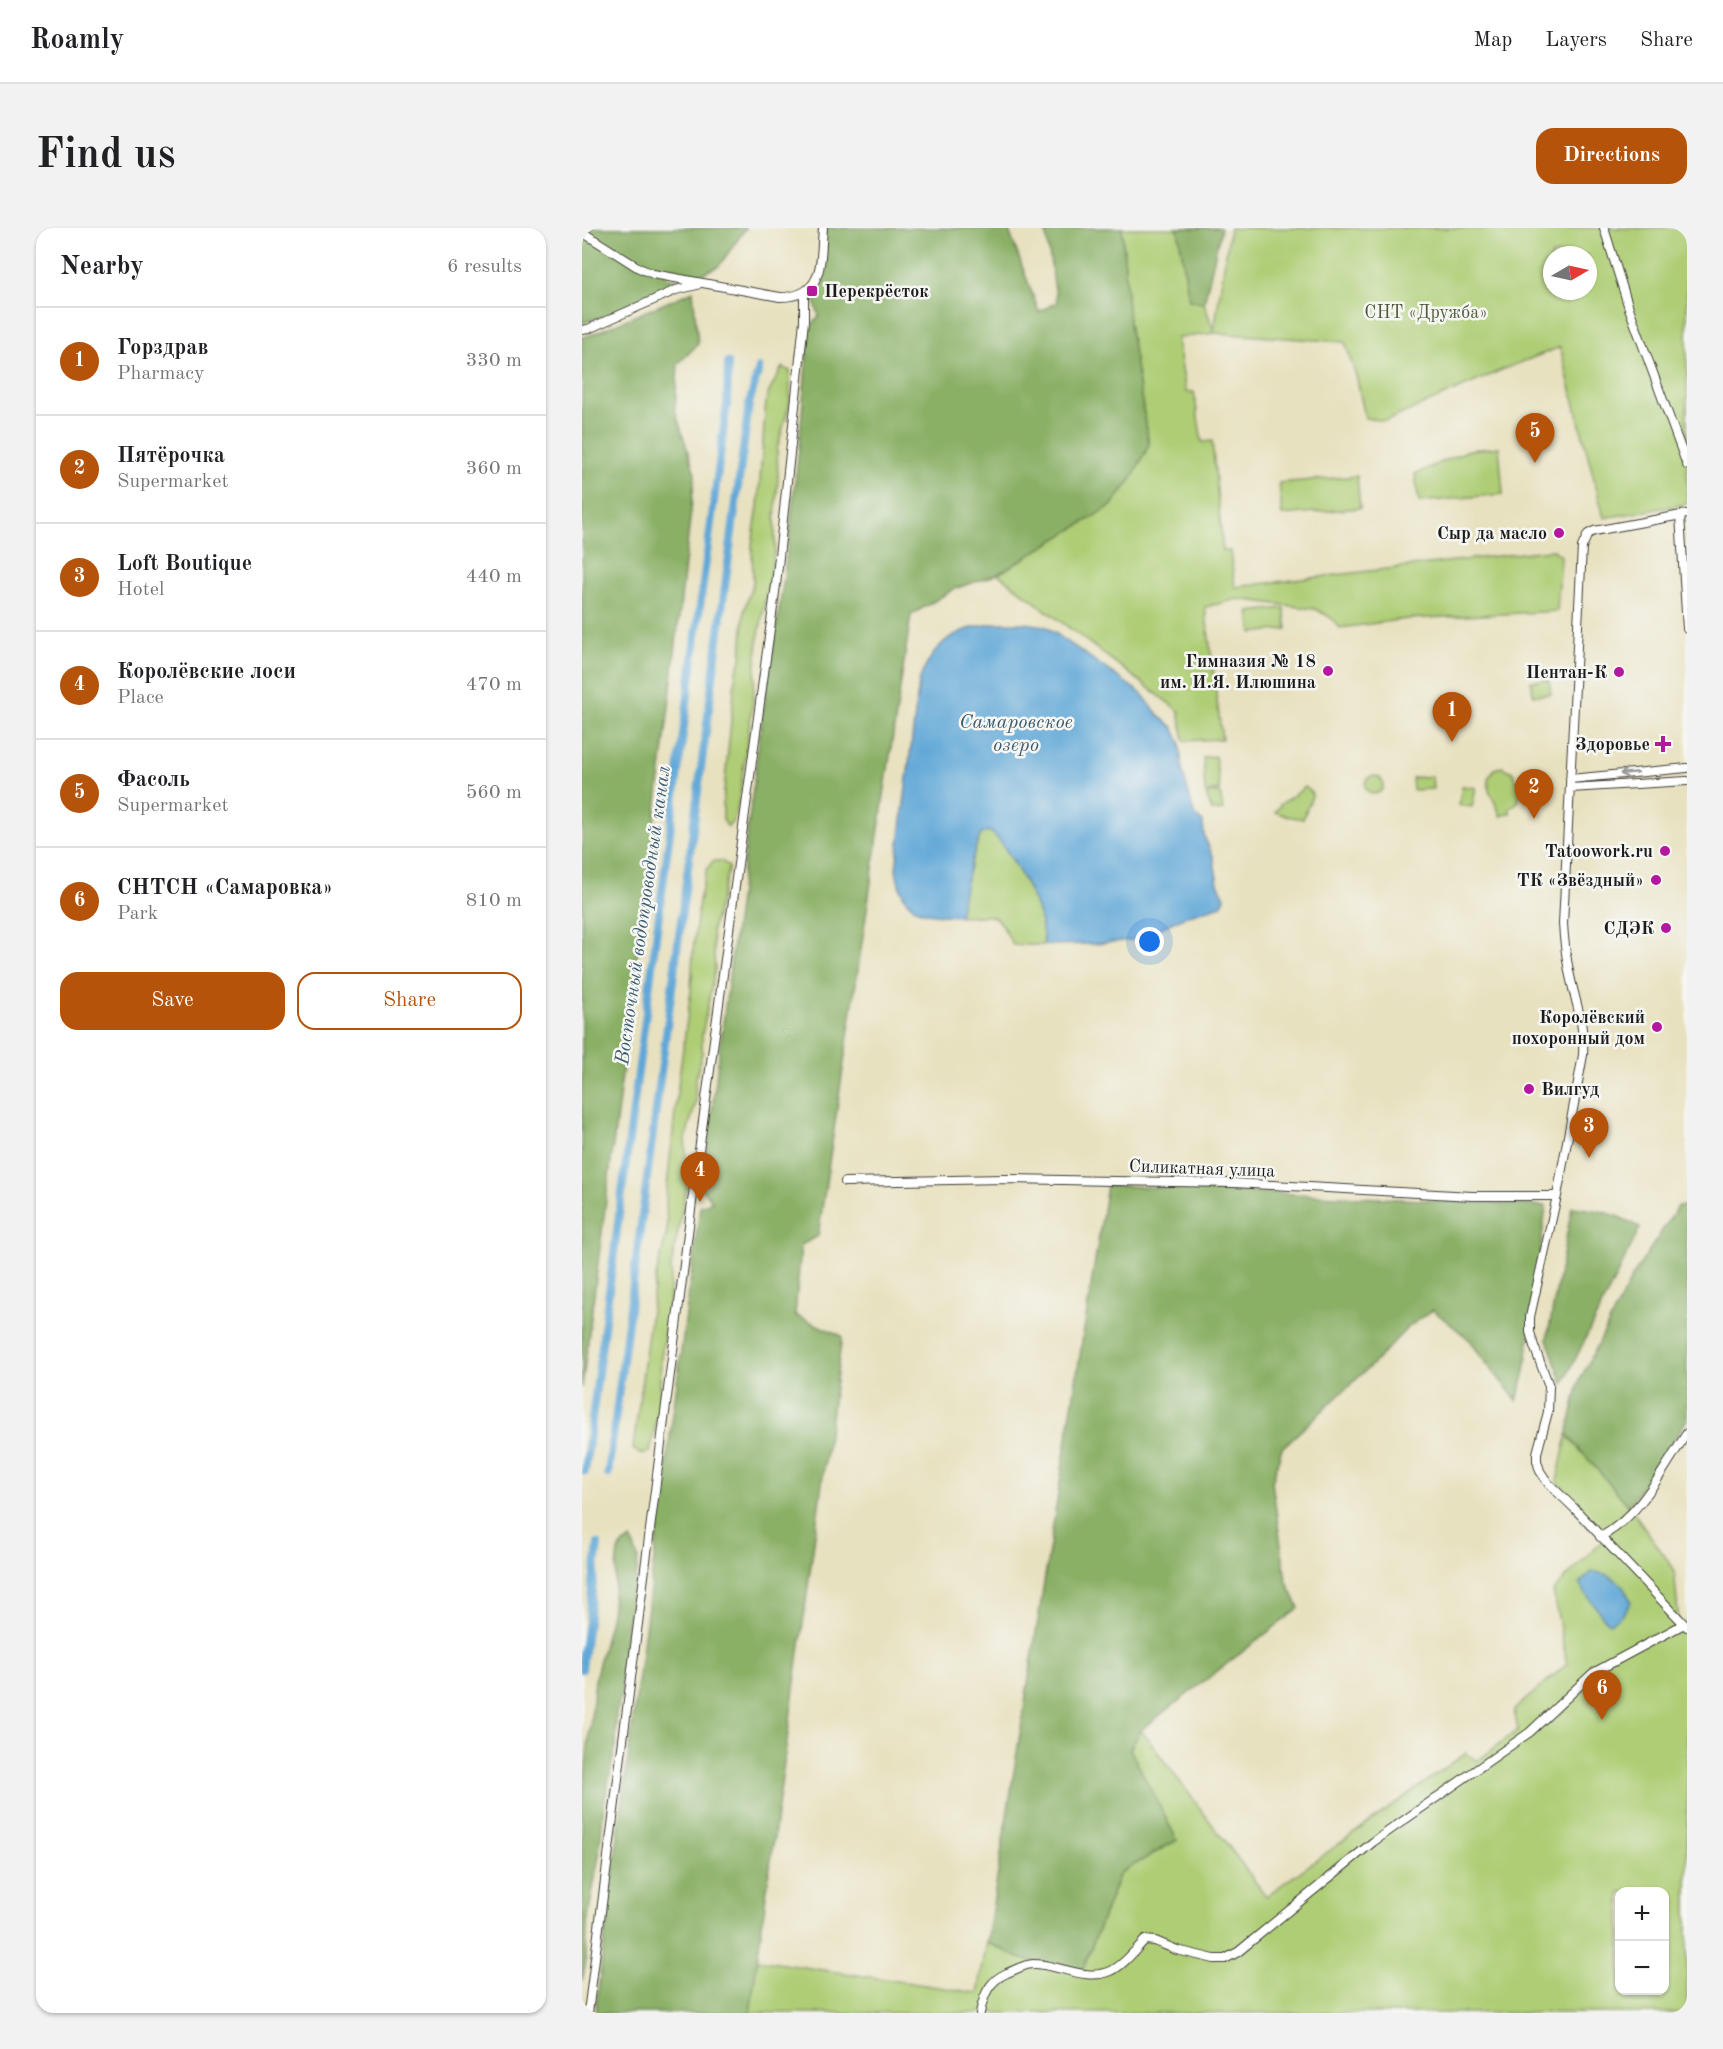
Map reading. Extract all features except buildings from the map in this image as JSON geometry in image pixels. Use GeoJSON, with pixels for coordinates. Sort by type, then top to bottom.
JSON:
{"type":"FeatureCollection","features":[{"type":"Feature","properties":{"kind":"street"},"geometry":{"type":"LineString","coordinates":[[588,2013],[691,1212],[776,585],[804,321],[804,294],[818,275],[823,228]]}},
{"type":"Feature","properties":{"kind":"street"},"geometry":{"type":"LineString","coordinates":[[1604,228],[1629,308],[1687,465]]}},
{"type":"Feature","properties":{"kind":"street"},"geometry":{"type":"LineString","coordinates":[[582,232],[639,268],[653,274],[780,297],[804,294]]}},
{"type":"Feature","properties":{"kind":"street"},"geometry":{"type":"LineString","coordinates":[[582,330],[676,290],[702,284]]}},
{"type":"Feature","properties":{"kind":"street"},"geometry":{"type":"LineString","coordinates":[[980,2013],[990,1984],[999,1977],[1032,1964],[1081,1974],[1100,1974],[1119,1966],[1145,1940],[1214,1959],[1225,1959],[1238,1952],[1372,1842],[1530,1732],[1593,1673],[1686,1625],[1548,1483],[1540,1471],[1537,1453],[1548,1412],[1549,1386],[1530,1332],[1535,1290],[1557,1196],[1583,1055],[1584,1039],[1579,1006],[1569,974],[1563,924],[1582,547],[1588,534],[1602,529],[1684,515],[1687,629]]}},
{"type":"Feature","properties":{"kind":"street"},"geometry":{"type":"LineString","coordinates":[[1570,779],[1687,768]]}},
{"type":"Feature","properties":{"kind":"street"},"geometry":{"type":"LineString","coordinates":[[1570,788],[1687,781]]}},
{"type":"Feature","properties":{"kind":"street","name":"Силикатная улица"},"geometry":{"type":"LineString","coordinates":[[845,1182],[1103,1180],[1234,1183],[1472,1196],[1557,1196]]}},
{"type":"Feature","properties":{"kind":"street"},"geometry":{"type":"LineString","coordinates":[[1600,1537],[1609,1533],[1636,1509],[1687,1433]]}},
{"type":"Feature","properties":{"kind":"green space"},"geometry":{"type":"Polygon","coordinates":[[[582,228],[746,228],[719,266],[702,274],[666,272],[666,277],[678,280],[678,285],[622,311],[582,323],[582,228]]]}},
{"type":"Feature","properties":{"kind":"green space"},"geometry":{"type":"Polygon","coordinates":[[[825,228],[1008,228],[1039,312],[1057,302],[1045,228],[1122,228],[1129,323],[1149,445],[1132,478],[1111,506],[998,574],[954,589],[911,615],[818,1236],[801,1245],[795,1315],[842,1336],[750,2013],[595,2013],[700,1207],[712,1201],[702,1189],[762,718],[784,578],[799,449],[809,328],[819,316],[813,297],[820,280],[825,228]]]}},
{"type":"Feature","properties":{"kind":"green space","name":"СНТ «Дружба»"},"geometry":{"type":"Polygon","coordinates":[[[1122,228],[1178,228],[1189,300],[1204,303],[1214,331],[1230,228],[1687,228],[1687,504],[1604,518],[1560,347],[1386,421],[1365,418],[1357,379],[1345,342],[1214,333],[1177,338],[1186,392],[1194,392],[1202,442],[1212,441],[1223,551],[1230,551],[1235,587],[1554,550],[1561,556],[1557,611],[1407,619],[1340,628],[1330,617],[1315,609],[1238,599],[1205,607],[1222,739],[1184,741],[1179,711],[998,574],[1111,506],[1132,478],[1149,445],[1129,323],[1122,228]]]}},
{"type":"Feature","properties":{"kind":"green space"},"geometry":{"type":"Polygon","coordinates":[[[1178,228],[1221,228],[1204,303],[1189,300],[1178,228]]]}},
{"type":"Feature","properties":{"kind":"green space"},"geometry":{"type":"Polygon","coordinates":[[[693,291],[698,344],[678,364],[675,410],[695,474],[668,715],[582,1388],[582,337],[693,291]]]}},
{"type":"Feature","properties":{"kind":"green space"},"geometry":{"type":"Polygon","coordinates":[[[782,367],[790,371],[790,402],[777,449],[775,549],[758,639],[753,701],[739,800],[734,820],[728,827],[723,820],[723,801],[736,671],[741,661],[744,611],[753,583],[752,545],[758,507],[766,401],[782,367]]]}},
{"type":"Feature","properties":{"kind":"green space"},"geometry":{"type":"Polygon","coordinates":[[[1499,447],[1503,494],[1419,502],[1415,474],[1469,450],[1499,447]]]}},
{"type":"Feature","properties":{"kind":"green space"},"geometry":{"type":"Polygon","coordinates":[[[1357,476],[1360,508],[1282,515],[1279,483],[1357,476]]]}},
{"type":"Feature","properties":{"kind":"green space"},"geometry":{"type":"Polygon","coordinates":[[[1284,608],[1287,629],[1252,633],[1249,612],[1284,608]]]}},
{"type":"Feature","properties":{"kind":"green space"},"geometry":{"type":"Polygon","coordinates":[[[1549,680],[1551,694],[1533,695],[1531,681],[1549,680]]]}},
{"type":"Feature","properties":{"kind":"green space"},"geometry":{"type":"Polygon","coordinates":[[[1215,756],[1220,790],[1205,792],[1203,758],[1215,756]]]}},
{"type":"Feature","properties":{"kind":"green space"},"geometry":{"type":"Polygon","coordinates":[[[1502,767],[1513,772],[1516,781],[1519,780],[1521,792],[1518,802],[1510,808],[1510,813],[1501,816],[1489,790],[1488,779],[1494,769],[1502,767]]]}},
{"type":"Feature","properties":{"kind":"green space"},"geometry":{"type":"Polygon","coordinates":[[[1374,776],[1380,779],[1383,785],[1380,791],[1374,794],[1368,791],[1365,785],[1368,779],[1374,776]]]}},
{"type":"Feature","properties":{"kind":"green space"},"geometry":{"type":"Polygon","coordinates":[[[1432,776],[1433,789],[1413,790],[1412,778],[1432,776]]]}},
{"type":"Feature","properties":{"kind":"green space"},"geometry":{"type":"Polygon","coordinates":[[[1462,786],[1476,788],[1472,807],[1459,805],[1462,786]]]}},
{"type":"Feature","properties":{"kind":"green space"},"geometry":{"type":"Polygon","coordinates":[[[1305,787],[1311,791],[1312,796],[1303,819],[1275,812],[1281,804],[1305,787]]]}},
{"type":"Feature","properties":{"kind":"green space"},"geometry":{"type":"Polygon","coordinates":[[[1220,792],[1223,810],[1212,811],[1206,794],[1220,792]]]}},
{"type":"Feature","properties":{"kind":"green space"},"geometry":{"type":"Polygon","coordinates":[[[988,831],[1009,854],[1029,891],[1040,918],[1044,945],[1013,945],[996,918],[959,916],[974,854],[981,834],[988,831]]]}},
{"type":"Feature","properties":{"kind":"green space"},"geometry":{"type":"Polygon","coordinates":[[[713,861],[722,861],[729,867],[712,930],[715,969],[702,1035],[702,1053],[695,1082],[696,1102],[685,1140],[688,1179],[671,1267],[670,1298],[661,1358],[659,1407],[650,1452],[640,1454],[633,1449],[655,1280],[667,1232],[666,1196],[691,991],[699,901],[707,869],[713,861]]]}},
{"type":"Feature","properties":{"kind":"green space"},"geometry":{"type":"Polygon","coordinates":[[[1107,1185],[1546,1206],[1525,1371],[1517,1401],[1471,1341],[1433,1310],[1407,1328],[1376,1361],[1282,1448],[1272,1482],[1286,1580],[1299,1608],[1141,1730],[1130,1749],[1177,1840],[1120,1873],[1081,1974],[1019,1958],[987,1942],[1107,1185]]]}},
{"type":"Feature","properties":{"kind":"green space"},"geometry":{"type":"Polygon","coordinates":[[[1678,1206],[1687,1206],[1687,1420],[1629,1506],[1567,1435],[1579,1382],[1632,1277],[1678,1206]]]}},
{"type":"Feature","properties":{"kind":"green space"},"geometry":{"type":"Polygon","coordinates":[[[1572,1207],[1608,1213],[1640,1228],[1563,1384],[1547,1339],[1572,1207]]]}},
{"type":"Feature","properties":{"kind":"green space"},"geometry":{"type":"Polygon","coordinates":[[[1567,1435],[1629,1506],[1674,1569],[1679,1624],[1687,1635],[1687,2013],[750,2013],[757,1960],[978,1993],[987,1942],[1019,1958],[1081,1974],[1120,1873],[1177,1840],[1129,1749],[1141,1730],[1266,1896],[1466,1753],[1477,1761],[1518,1730],[1514,1710],[1567,1664],[1553,1591],[1606,1537],[1557,1481],[1567,1435]]]}},
{"type":"Feature","properties":{"kind":"green space"},"geometry":{"type":"Polygon","coordinates":[[[631,1539],[638,1557],[637,1572],[623,1651],[622,1692],[616,1714],[616,1744],[604,1803],[599,1855],[587,1923],[586,1962],[582,1981],[582,1803],[595,1680],[611,1614],[618,1551],[631,1539]]]}},
{"type":"Feature","properties":{"kind":"water","name":"Самаровское озеро"},"geometry":{"type":"Polygon","coordinates":[[[999,623],[1045,626],[1142,694],[1160,717],[1173,727],[1180,743],[1182,769],[1194,814],[1203,822],[1204,836],[1213,856],[1218,883],[1225,897],[1222,905],[1186,916],[1133,940],[1095,944],[1044,945],[1040,918],[1029,891],[1009,854],[988,831],[981,834],[974,854],[959,916],[924,912],[908,903],[899,884],[896,869],[919,681],[932,655],[949,638],[970,628],[999,623]]]}},
{"type":"Feature","properties":{"kind":"water"},"geometry":{"type":"Polygon","coordinates":[[[1591,1572],[1611,1576],[1625,1589],[1631,1602],[1622,1615],[1609,1623],[1579,1584],[1591,1572]]]}},
{"type":"Feature","properties":{"kind":"waterway","name":"Восточный водопроводный канал"},"geometry":{"type":"LineString","coordinates":[[585,1471],[727,403],[728,363]]}},
{"type":"Feature","properties":{"kind":"waterway","name":"Восточный водопроводный канал"},"geometry":{"type":"LineString","coordinates":[[608,1474],[749,404],[759,368]]}},
{"type":"Feature","properties":{"kind":"waterway","name":"Восточный водопроводный канал"},"geometry":{"type":"LineString","coordinates":[[582,1669],[598,1544]]}},
{"type":"Feature","properties":{"kind":"place","name":"Перекрёсток"},"geometry":{"type":"Point","coordinates":[812,291]}},
{"type":"Feature","properties":{"kind":"place","name":"Фасоль"},"geometry":{"type":"Point","coordinates":[1535,463]}},
{"type":"Feature","properties":{"kind":"place","name":"Сыр да масло"},"geometry":{"type":"Point","coordinates":[1559,533]}},
{"type":"Feature","properties":{"kind":"place","name":"Гимназия № 18 им. И.Я. Илюшина"},"geometry":{"type":"Point","coordinates":[1328,671]}},
{"type":"Feature","properties":{"kind":"place","name":"Пентан-К"},"geometry":{"type":"Point","coordinates":[1619,672]}},
{"type":"Feature","properties":{"kind":"place","name":"Горздрав"},"geometry":{"type":"Point","coordinates":[1452,742]}},
{"type":"Feature","properties":{"kind":"place","name":"Здоровье"},"geometry":{"type":"Point","coordinates":[1663,744]}},
{"type":"Feature","properties":{"kind":"place","name":"Пятёрочка"},"geometry":{"type":"Point","coordinates":[1534,819]}},
{"type":"Feature","properties":{"kind":"place","name":"Tatoowork.ru"},"geometry":{"type":"Point","coordinates":[1665,851]}},
{"type":"Feature","properties":{"kind":"place","name":"ТК «Звёздный»"},"geometry":{"type":"Point","coordinates":[1656,880]}},
{"type":"Feature","properties":{"kind":"place","name":"СДЭК"},"geometry":{"type":"Point","coordinates":[1666,928]}},
{"type":"Feature","properties":{"kind":"place","name":"Королёвский похоронный дом"},"geometry":{"type":"Point","coordinates":[1657,1027]}},
{"type":"Feature","properties":{"kind":"place","name":"Вилгуд"},"geometry":{"type":"Point","coordinates":[1529,1089]}},
{"type":"Feature","properties":{"kind":"place","name":"Loft Boutique"},"geometry":{"type":"Point","coordinates":[1589,1158]}},
{"type":"Feature","properties":{"kind":"place","name":"Королёвские лоси"},"geometry":{"type":"Point","coordinates":[700,1202]}},
{"type":"Feature","properties":{"kind":"place","name":"СНТСН «Самаровка»"},"geometry":{"type":"Point","coordinates":[1602,1720]}}]}
